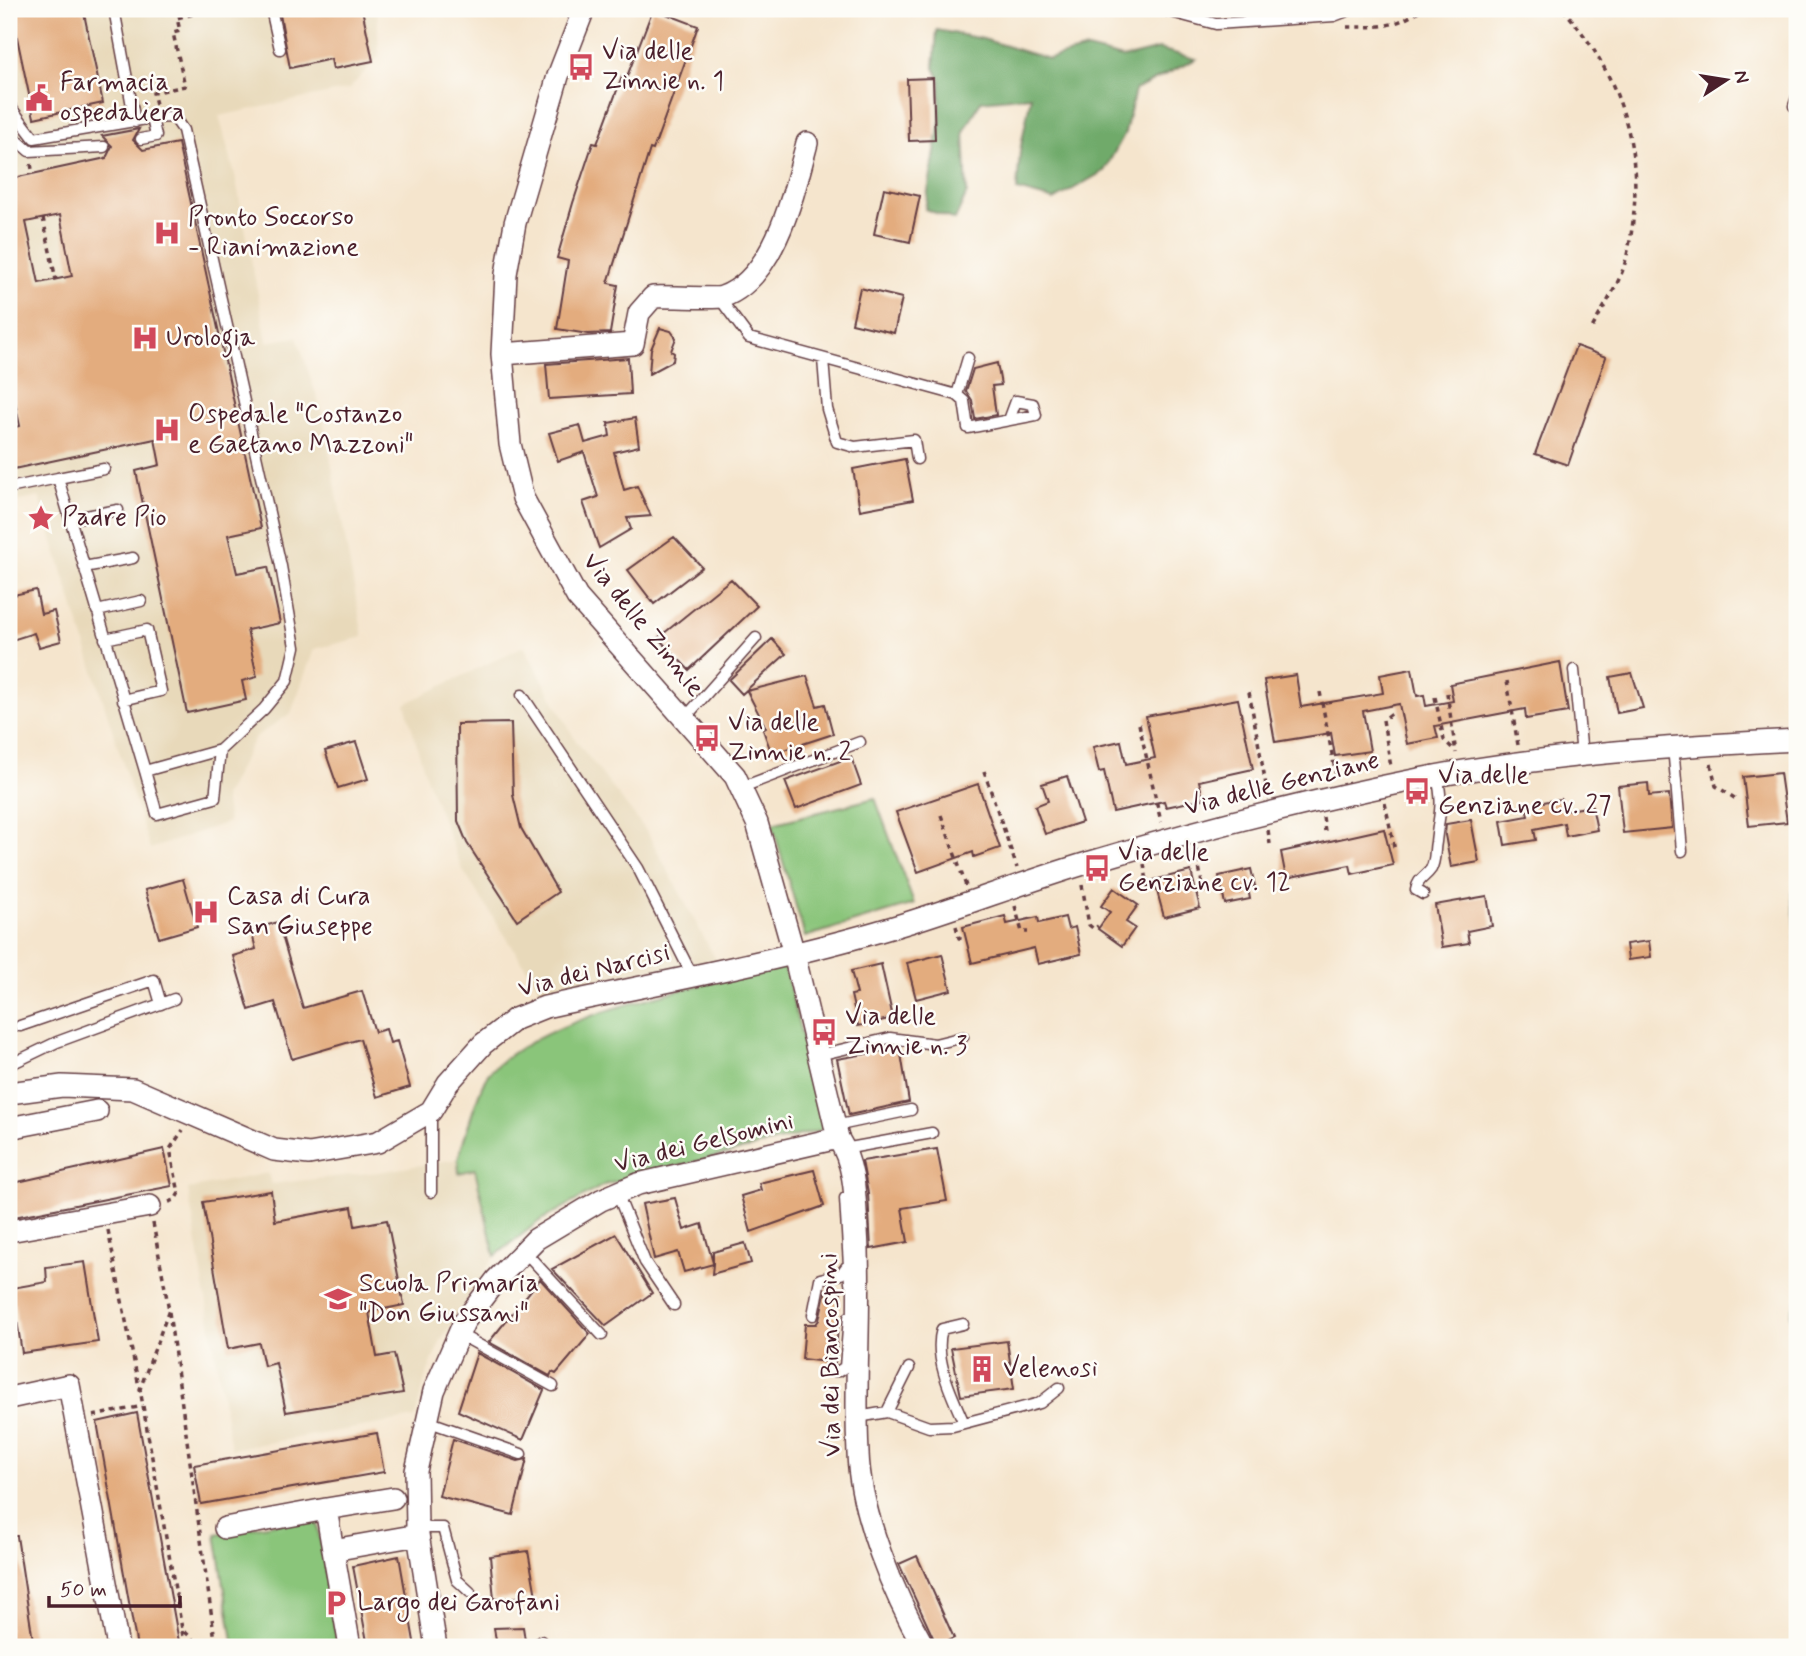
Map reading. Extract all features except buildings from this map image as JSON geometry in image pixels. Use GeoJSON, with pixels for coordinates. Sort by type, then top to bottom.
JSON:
{"type":"FeatureCollection","features":[{"type":"Feature","properties":{"kind":"street","name":"Via delle Zinnie"},"geometry":{"type":"LineString","coordinates":[[584,9],[558,76],[514,223],[506,274],[502,354],[510,444],[523,498],[577,597],[735,776],[757,824],[794,954],[842,1143]]}},
{"type":"Feature","properties":{"kind":"street"},"geometry":{"type":"LineString","coordinates":[[502,354],[634,344],[639,313],[653,297],[720,299],[745,286],[763,268],[795,187],[807,143]]}},
{"type":"Feature","properties":{"kind":"street","name":"Via delle Genziane"},"geometry":{"type":"LineString","coordinates":[[794,954],[911,922],[1017,885],[1141,848],[1271,812],[1388,786],[1521,762],[1582,755],[1673,746],[1797,740]]}},
{"type":"Feature","properties":{"kind":"street","name":"Via dei Narcisi"},"geometry":{"type":"LineString","coordinates":[[14,1092],[62,1086],[133,1089],[274,1150],[309,1154],[378,1142],[431,1111],[448,1083],[483,1044],[515,1019],[545,1007],[794,954]]}},
{"type":"Feature","properties":{"kind":"street"},"geometry":{"type":"LineString","coordinates":[[14,1092],[17,1126],[97,1111]]}},
{"type":"Feature","properties":{"kind":"street","name":"Via dei Gelsomini"},"geometry":{"type":"LineString","coordinates":[[436,1647],[418,1532],[416,1472],[434,1391],[459,1334],[496,1280],[536,1239],[617,1193],[670,1175],[842,1143]]}},
{"type":"Feature","properties":{"kind":"street","name":"Via dei Biancospini"},"geometry":{"type":"LineString","coordinates":[[842,1143],[855,1187],[861,1290],[858,1456],[873,1528],[904,1613],[924,1647]]}},
{"type":"Feature","properties":{"kind":"street"},"geometry":{"type":"LineString","coordinates":[[9,1231],[150,1206]]}},
{"type":"Feature","properties":{"kind":"street"},"geometry":{"type":"LineString","coordinates":[[9,1398],[69,1385],[118,1647]]}},
{"type":"Feature","properties":{"kind":"street"},"geometry":{"type":"LineString","coordinates":[[225,1528],[393,1498]]}},
{"type":"Feature","properties":{"kind":"street"},"geometry":{"type":"LineString","coordinates":[[326,1509],[350,1647]]}},
{"type":"Feature","properties":{"kind":"street"},"geometry":{"type":"LineString","coordinates":[[333,1550],[418,1532]]}},
{"type":"Feature","properties":{"kind":"lane"},"geometry":{"type":"LineString","coordinates":[[114,9],[135,122]]}},
{"type":"Feature","properties":{"kind":"lane"},"geometry":{"type":"LineString","coordinates":[[271,9],[280,49]]}},
{"type":"Feature","properties":{"kind":"lane"},"geometry":{"type":"LineString","coordinates":[[1160,9],[1216,24],[1259,14],[1335,16],[1352,9]]}},
{"type":"Feature","properties":{"kind":"lane"},"geometry":{"type":"LineString","coordinates":[[9,105],[34,138]]}},
{"type":"Feature","properties":{"kind":"lane"},"geometry":{"type":"LineString","coordinates":[[34,138],[174,117],[183,130],[281,566],[295,647],[287,681],[264,709],[220,750],[145,771]]}},
{"type":"Feature","properties":{"kind":"lane"},"geometry":{"type":"LineString","coordinates":[[141,139],[156,136],[156,118]]}},
{"type":"Feature","properties":{"kind":"lane"},"geometry":{"type":"LineString","coordinates":[[9,133],[29,151],[104,147]]}},
{"type":"Feature","properties":{"kind":"lane"},"geometry":{"type":"LineString","coordinates":[[29,151],[34,138]]}},
{"type":"Feature","properties":{"kind":"lane"},"geometry":{"type":"LineString","coordinates":[[720,299],[749,338],[957,395],[964,401],[968,428],[1009,420]]}},
{"type":"Feature","properties":{"kind":"lane"},"geometry":{"type":"LineString","coordinates":[[957,395],[968,358]]}},
{"type":"Feature","properties":{"kind":"lane"},"geometry":{"type":"LineString","coordinates":[[823,359],[827,409],[837,442],[855,447],[914,440],[917,459]]}},
{"type":"Feature","properties":{"kind":"lane"},"geometry":{"type":"LineString","coordinates":[[9,488],[104,469]]}},
{"type":"Feature","properties":{"kind":"lane"},"geometry":{"type":"LineString","coordinates":[[58,478],[157,814],[215,798],[220,750]]}},
{"type":"Feature","properties":{"kind":"lane"},"geometry":{"type":"LineString","coordinates":[[70,519],[118,510]]}},
{"type":"Feature","properties":{"kind":"lane"},"geometry":{"type":"LineString","coordinates":[[84,567],[133,558]]}},
{"type":"Feature","properties":{"kind":"lane"},"geometry":{"type":"LineString","coordinates":[[97,611],[141,601]]}},
{"type":"Feature","properties":{"kind":"lane"},"geometry":{"type":"LineString","coordinates":[[106,639],[147,630],[161,691],[123,700]]}},
{"type":"Feature","properties":{"kind":"lane"},"geometry":{"type":"LineString","coordinates":[[684,719],[756,638]]}},
{"type":"Feature","properties":{"kind":"lane"},"geometry":{"type":"LineString","coordinates":[[1574,670],[1582,755]]}},
{"type":"Feature","properties":{"kind":"lane"},"geometry":{"type":"LineString","coordinates":[[522,695],[638,869],[692,975]]}},
{"type":"Feature","properties":{"kind":"lane"},"geometry":{"type":"LineString","coordinates":[[740,788],[860,742]]}},
{"type":"Feature","properties":{"kind":"lane"},"geometry":{"type":"LineString","coordinates":[[1673,746],[1682,851]]}},
{"type":"Feature","properties":{"kind":"lane"},"geometry":{"type":"LineString","coordinates":[[1423,894],[1416,890],[1418,880],[1430,870],[1435,860],[1436,840],[1442,820],[1442,797],[1437,776]]}},
{"type":"Feature","properties":{"kind":"lane"},"geometry":{"type":"LineString","coordinates":[[20,1026],[154,980],[161,1004]]}},
{"type":"Feature","properties":{"kind":"lane"},"geometry":{"type":"LineString","coordinates":[[9,1065],[57,1042],[174,999]]}},
{"type":"Feature","properties":{"kind":"lane"},"geometry":{"type":"LineString","coordinates":[[819,1055],[890,1038],[935,1044],[963,1037]]}},
{"type":"Feature","properties":{"kind":"lane"},"geometry":{"type":"LineString","coordinates":[[842,1143],[911,1110]]}},
{"type":"Feature","properties":{"kind":"lane"},"geometry":{"type":"LineString","coordinates":[[431,1111],[431,1192]]}},
{"type":"Feature","properties":{"kind":"lane"},"geometry":{"type":"LineString","coordinates":[[842,1143],[932,1133]]}},
{"type":"Feature","properties":{"kind":"lane"},"geometry":{"type":"LineString","coordinates":[[825,1371],[839,1371],[845,1367],[851,1286],[847,1266],[842,1143]]}},
{"type":"Feature","properties":{"kind":"lane"},"geometry":{"type":"LineString","coordinates":[[617,1193],[645,1262],[674,1305]]}},
{"type":"Feature","properties":{"kind":"lane"},"geometry":{"type":"LineString","coordinates":[[524,1251],[602,1335]]}},
{"type":"Feature","properties":{"kind":"lane"},"geometry":{"type":"LineString","coordinates":[[813,1315],[820,1279],[841,1274],[847,1266]]}},
{"type":"Feature","properties":{"kind":"lane"},"geometry":{"type":"LineString","coordinates":[[963,1324],[942,1329],[938,1343],[952,1396],[964,1423]]}},
{"type":"Feature","properties":{"kind":"lane"},"geometry":{"type":"LineString","coordinates":[[459,1334],[553,1386]]}},
{"type":"Feature","properties":{"kind":"lane"},"geometry":{"type":"LineString","coordinates":[[887,1412],[909,1368]]}},
{"type":"Feature","properties":{"kind":"lane"},"geometry":{"type":"LineString","coordinates":[[858,1417],[887,1412],[929,1427],[964,1423],[1040,1403],[1059,1388]]}},
{"type":"Feature","properties":{"kind":"lane"},"geometry":{"type":"LineString","coordinates":[[427,1421],[522,1454]]}},
{"type":"Feature","properties":{"kind":"lane"},"geometry":{"type":"LineString","coordinates":[[418,1532],[443,1528],[457,1580],[470,1592]]}},
{"type":"Feature","properties":{"kind":"path"},"geometry":{"type":"LineString","coordinates":[[156,118],[153,93],[185,86],[173,33],[180,31],[177,18],[215,9]]}},
{"type":"Feature","properties":{"kind":"path"},"geometry":{"type":"LineString","coordinates":[[1342,27],[1387,27],[1407,20],[1421,9]]}},
{"type":"Feature","properties":{"kind":"path"},"geometry":{"type":"LineString","coordinates":[[1563,9],[1586,36],[1626,114],[1634,170],[1632,220],[1624,265],[1591,330]]}},
{"type":"Feature","properties":{"kind":"path"},"geometry":{"type":"LineString","coordinates":[[43,218],[56,280]]}},
{"type":"Feature","properties":{"kind":"path"},"geometry":{"type":"LineString","coordinates":[[1507,681],[1521,762]]}},
{"type":"Feature","properties":{"kind":"path"},"geometry":{"type":"LineString","coordinates":[[1249,692],[1271,812]]}},
{"type":"Feature","properties":{"kind":"path"},"geometry":{"type":"LineString","coordinates":[[1320,692],[1340,797]]}},
{"type":"Feature","properties":{"kind":"path"},"geometry":{"type":"LineString","coordinates":[[1447,693],[1460,772]]}},
{"type":"Feature","properties":{"kind":"path"},"geometry":{"type":"LineString","coordinates":[[1435,697],[1444,740],[1455,751]]}},
{"type":"Feature","properties":{"kind":"path"},"geometry":{"type":"LineString","coordinates":[[1391,714],[1383,720],[1395,851]]}},
{"type":"Feature","properties":{"kind":"path"},"geometry":{"type":"LineString","coordinates":[[1139,724],[1166,841]]}},
{"type":"Feature","properties":{"kind":"path"},"geometry":{"type":"LineString","coordinates":[[1709,745],[1716,786],[1739,801]]}},
{"type":"Feature","properties":{"kind":"path"},"geometry":{"type":"LineString","coordinates":[[984,771],[1017,885],[1022,932],[1028,932]]}},
{"type":"Feature","properties":{"kind":"path"},"geometry":{"type":"LineString","coordinates":[[941,815],[971,900]]}},
{"type":"Feature","properties":{"kind":"path"},"geometry":{"type":"LineString","coordinates":[[1193,834],[1204,895]]}},
{"type":"Feature","properties":{"kind":"path"},"geometry":{"type":"LineString","coordinates":[[1141,848],[1149,892]]}},
{"type":"Feature","properties":{"kind":"path"},"geometry":{"type":"LineString","coordinates":[[1078,866],[1089,926],[1094,929],[1098,926]]}},
{"type":"Feature","properties":{"kind":"path"},"geometry":{"type":"LineString","coordinates":[[194,1114],[170,1149],[179,1193],[175,1200],[150,1206],[169,1310],[216,1647]]}},
{"type":"Feature","properties":{"kind":"path"},"geometry":{"type":"LineString","coordinates":[[105,1214],[185,1647]]}},
{"type":"Feature","properties":{"kind":"path"},"geometry":{"type":"LineString","coordinates":[[139,1389],[169,1310]]}},
{"type":"Feature","properties":{"kind":"path"},"geometry":{"type":"LineString","coordinates":[[76,1420],[142,1406]]}},
{"type":"Feature","properties":{"kind":"path"},"geometry":{"type":"LineString","coordinates":[[182,1629],[201,1647]]}},
{"type":"Feature","properties":{"kind":"shaded area","name":"Ospedale \"Costanzo e Gaetano Mazzoni\""},"geometry":{"type":"Polygon","coordinates":[[[9,9],[377,9],[379,56],[349,89],[219,116],[235,175],[267,342],[297,337],[322,412],[363,637],[314,649],[291,713],[255,737],[224,797],[228,822],[150,849],[39,497],[9,503],[9,9]]]}},
{"type":"Feature","properties":{"kind":"shaded area"},"geometry":{"type":"Polygon","coordinates":[[[524,646],[576,741],[647,832],[716,960],[542,992],[462,869],[427,780],[405,704],[524,646]]]}},
{"type":"Feature","properties":{"kind":"shaded area","name":"Scuola Primaria \"Don Giussani\""},"geometry":{"type":"Polygon","coordinates":[[[458,1159],[459,1172],[474,1169],[495,1256],[440,1342],[425,1379],[415,1418],[231,1449],[188,1189],[268,1173],[271,1184],[379,1172],[458,1159]]]}},
{"type":"Feature","properties":{"kind":"green space"},"geometry":{"type":"Polygon","coordinates":[[[937,30],[983,39],[1049,59],[1087,49],[1123,58],[1159,49],[1196,59],[1135,90],[1125,133],[1104,171],[1054,200],[1017,190],[1020,151],[1031,96],[981,101],[964,132],[967,193],[955,220],[925,209],[940,122],[940,79],[934,68],[937,30]]]}},
{"type":"Feature","properties":{"kind":"green space"},"geometry":{"type":"Polygon","coordinates":[[[875,798],[914,904],[805,937],[772,824],[875,798]]]}},
{"type":"Feature","properties":{"kind":"green space"},"geometry":{"type":"Polygon","coordinates":[[[1797,892],[1797,954],[1792,893],[1797,892]]]}},
{"type":"Feature","properties":{"kind":"green space"},"geometry":{"type":"Polygon","coordinates":[[[784,965],[825,1129],[604,1185],[538,1222],[495,1256],[475,1169],[459,1173],[458,1159],[476,1101],[489,1073],[514,1052],[585,1018],[670,992],[784,965]]]}},
{"type":"Feature","properties":{"kind":"green space"},"geometry":{"type":"Polygon","coordinates":[[[1797,1300],[1797,1362],[1791,1314],[1797,1300]]]}},
{"type":"Feature","properties":{"kind":"green space"},"geometry":{"type":"Polygon","coordinates":[[[316,1516],[338,1647],[234,1647],[216,1534],[316,1516]]]}},
{"type":"Feature","properties":{"kind":"place","name":"Via delle Zinnie n. 1"},"geometry":{"type":"Point","coordinates":[581,67]}},
{"type":"Feature","properties":{"kind":"place","name":"Farmacia ospedaliera"},"geometry":{"type":"Point","coordinates":[39,98]}},
{"type":"Feature","properties":{"kind":"place","name":"Pronto Soccorso - Rianimazione"},"geometry":{"type":"Point","coordinates":[167,233]}},
{"type":"Feature","properties":{"kind":"place","name":"Urologia"},"geometry":{"type":"Point","coordinates":[145,338]}},
{"type":"Feature","properties":{"kind":"place","name":"Ospedale \"Costanzo e Gaetano Mazzoni\""},"geometry":{"type":"Point","coordinates":[167,430]}},
{"type":"Feature","properties":{"kind":"place","name":"Padre Pio"},"geometry":{"type":"Point","coordinates":[41,518]}},
{"type":"Feature","properties":{"kind":"place","name":"Via delle Zinnie n. 2"},"geometry":{"type":"Point","coordinates":[707,738]}},
{"type":"Feature","properties":{"kind":"place","name":"Via delle Genziane cv. 27"},"geometry":{"type":"Point","coordinates":[1417,791]}},
{"type":"Feature","properties":{"kind":"place","name":"Via delle Genziane cv. 12"},"geometry":{"type":"Point","coordinates":[1097,868]}},
{"type":"Feature","properties":{"kind":"place","name":"Casa di Cura San Giuseppe"},"geometry":{"type":"Point","coordinates":[206,912]}},
{"type":"Feature","properties":{"kind":"place","name":"Via delle Zinnie n. 3"},"geometry":{"type":"Point","coordinates":[824,1032]}},
{"type":"Feature","properties":{"kind":"place","name":"Scuola Primaria \"Don Giussani\""},"geometry":{"type":"Point","coordinates":[338,1299]}},
{"type":"Feature","properties":{"kind":"place","name":"Velenosi"},"geometry":{"type":"Point","coordinates":[982,1369]}},
{"type":"Feature","properties":{"kind":"place","name":"Largo dei Garofani"},"geometry":{"type":"Point","coordinates":[336,1603]}}]}
